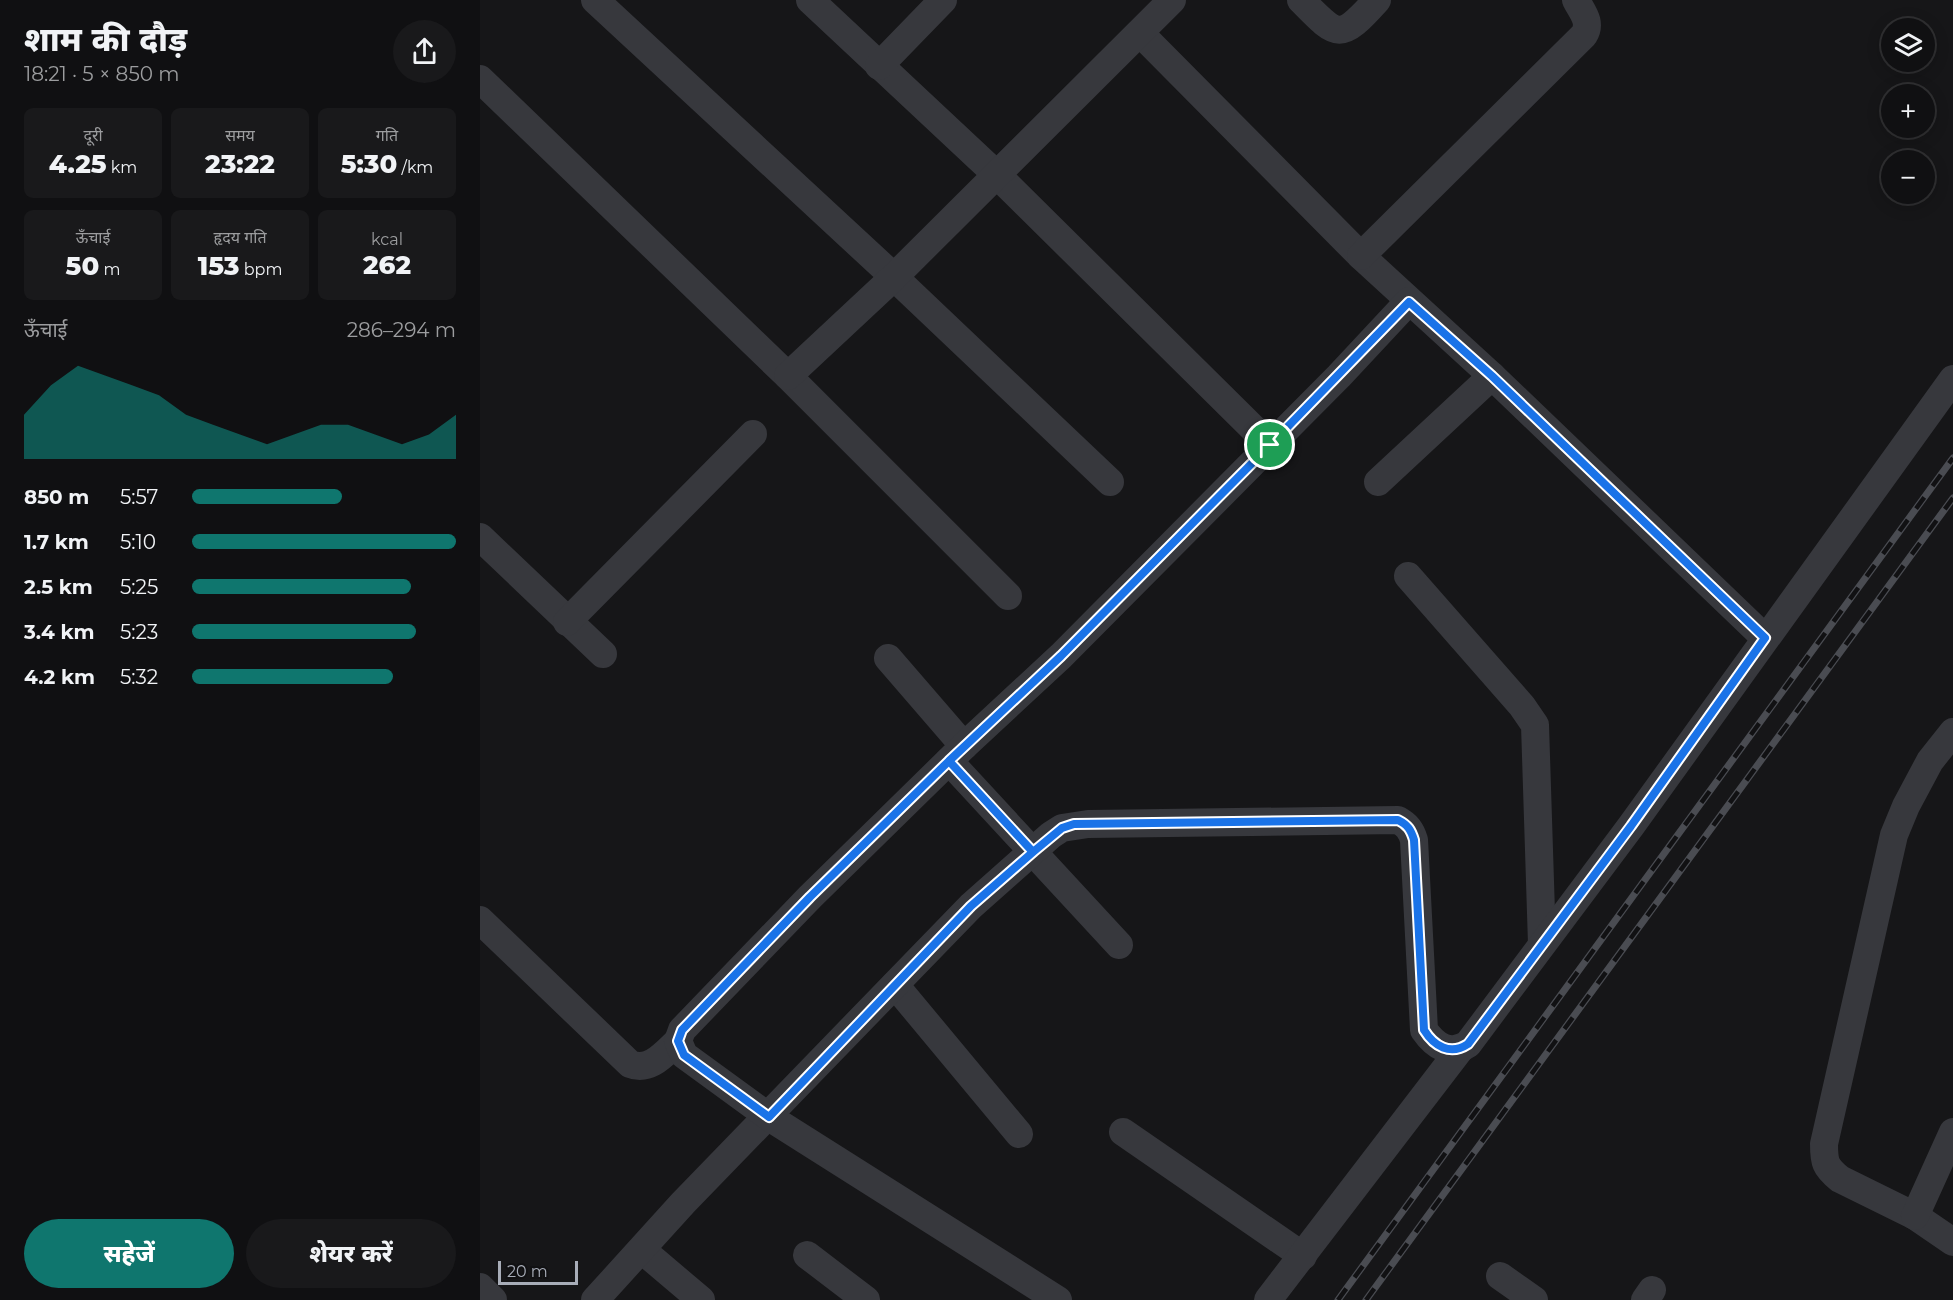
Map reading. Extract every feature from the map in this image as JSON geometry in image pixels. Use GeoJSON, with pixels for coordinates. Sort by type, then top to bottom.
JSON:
{"type":"FeatureCollection","features":[{"type":"Feature","properties":{"kind":"street"},"geometry":{"type":"LineString","coordinates":[[595,0],[894,277],[1110,482]]}},
{"type":"Feature","properties":{"kind":"street"},"geometry":{"type":"LineString","coordinates":[[810,0],[997,175],[1270,445]]}},
{"type":"Feature","properties":{"kind":"street"},"geometry":{"type":"LineString","coordinates":[[879,66],[943,0]]}},
{"type":"Feature","properties":{"kind":"street"},"geometry":{"type":"LineString","coordinates":[[788,376],[894,277],[1172,0]]}},
{"type":"Feature","properties":{"kind":"street"},"geometry":{"type":"LineString","coordinates":[[1301,0],[1325,25],[1336,30],[1347,29],[1357,22],[1377,0]]}},
{"type":"Feature","properties":{"kind":"street"},"geometry":{"type":"LineString","coordinates":[[1361,256],[1584,35],[1588,28],[1587,21],[1576,0]]}},
{"type":"Feature","properties":{"kind":"street"},"geometry":{"type":"LineString","coordinates":[[1140,33],[1361,256],[1492,376],[1765,638]]}},
{"type":"Feature","properties":{"kind":"street"},"geometry":{"type":"LineString","coordinates":[[480,79],[788,376],[1008,596]]}},
{"type":"Feature","properties":{"kind":"street"},"geometry":{"type":"LineString","coordinates":[[480,920],[630,1064],[639,1068],[656,1060],[678,1041],[682,1030],[810,897],[956,754],[1061,656],[1409,302]]}},
{"type":"Feature","properties":{"kind":"street"},"geometry":{"type":"LineString","coordinates":[[1378,482],[1492,376]]}},
{"type":"Feature","properties":{"kind":"street"},"geometry":{"type":"LineString","coordinates":[[595,1300],[683,1203],[769,1117],[971,906],[1062,828],[1074,824],[1398,820],[1406,824],[1414,840],[1424,1030],[1432,1041],[1443,1048],[1451,1050],[1468,1044],[1631,826],[1953,379]]}},
{"type":"Feature","properties":{"kind":"street"},"geometry":{"type":"LineString","coordinates":[[567,621],[753,434]]}},
{"type":"Feature","properties":{"kind":"street"},"geometry":{"type":"LineString","coordinates":[[480,537],[603,654]]}},
{"type":"Feature","properties":{"kind":"street"},"geometry":{"type":"LineString","coordinates":[[1408,576],[1522,706],[1535,725],[1542,944]]}},
{"type":"Feature","properties":{"kind":"street"},"geometry":{"type":"LineString","coordinates":[[888,658],[956,754],[1033,852],[1119,945]]}},
{"type":"Feature","properties":{"kind":"street"},"geometry":{"type":"LineString","coordinates":[[1953,732],[1942,766],[1906,806],[1894,835],[1824,1144],[1824,1160],[1829,1171],[1840,1179],[1915,1216],[1953,1242]]}},
{"type":"Feature","properties":{"kind":"street"},"geometry":{"type":"LineString","coordinates":[[895,985],[1019,1134]]}},
{"type":"Feature","properties":{"kind":"street"},"geometry":{"type":"LineString","coordinates":[[678,1041],[684,1055],[769,1117],[1058,1300]]}},
{"type":"Feature","properties":{"kind":"street"},"geometry":{"type":"LineString","coordinates":[[1268,1300],[1461,1048]]}},
{"type":"Feature","properties":{"kind":"street"},"geometry":{"type":"LineString","coordinates":[[1123,1132],[1303,1256]]}},
{"type":"Feature","properties":{"kind":"street"},"geometry":{"type":"LineString","coordinates":[[1915,1216],[1953,1132]]}},
{"type":"Feature","properties":{"kind":"street"},"geometry":{"type":"LineString","coordinates":[[642,1250],[701,1300]]}},
{"type":"Feature","properties":{"kind":"street"},"geometry":{"type":"LineString","coordinates":[[807,1255],[867,1300]]}},
{"type":"Feature","properties":{"kind":"street"},"geometry":{"type":"LineString","coordinates":[[1500,1276],[1534,1300]]}},
{"type":"Feature","properties":{"kind":"street"},"geometry":{"type":"LineString","coordinates":[[480,1287],[493,1300]]}},
{"type":"Feature","properties":{"kind":"railway"},"geometry":{"type":"LineString","coordinates":[[1338,1300],[1953,458]]}},
{"type":"Feature","properties":{"kind":"railway"},"geometry":{"type":"LineString","coordinates":[[1366,1300],[1953,498]]}},
{"type":"Feature","properties":{"kind":"route"},"geometry":{"type":"LineString","coordinates":[[1270,445],[1061,656],[949,761],[1033,852],[971,906],[769,1117],[684,1055],[678,1041],[682,1030],[810,897],[949,761],[991,807],[1033,852],[1062,828],[1074,824],[1398,820],[1406,824],[1414,840],[1424,1030],[1432,1041],[1443,1048],[1451,1050],[1468,1044],[1631,826],[1765,638],[1492,376],[1409,302],[1270,445]]}}]}
